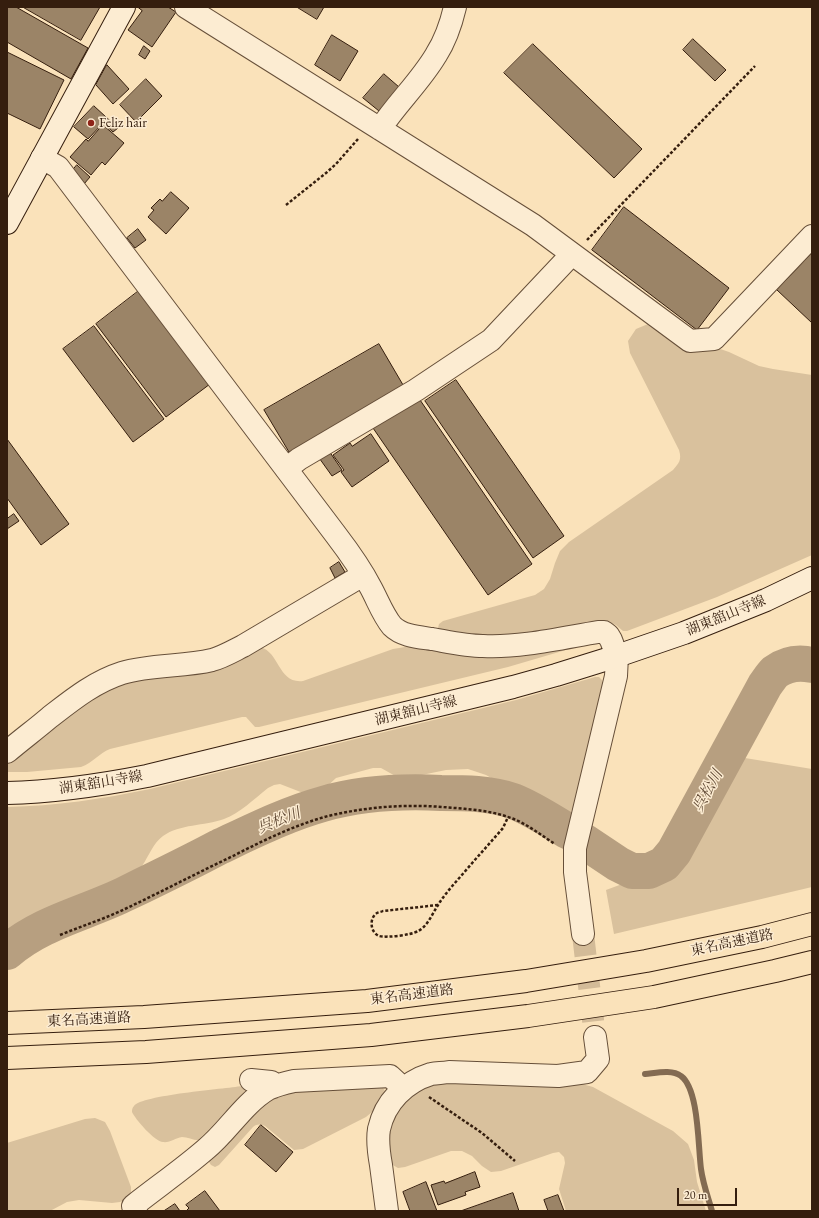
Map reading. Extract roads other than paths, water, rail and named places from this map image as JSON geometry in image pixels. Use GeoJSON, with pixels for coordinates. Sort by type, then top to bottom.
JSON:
{"type":"FeatureCollection","features":[{"type":"Feature","properties":{"kind":"highway","name":"東名高速道路"},"geometry":{"type":"LineString","coordinates":[[7,1023],[144,1017],[374,1000],[526,981],[639,962],[812,924]]}},
{"type":"Feature","properties":{"kind":"highway"},"geometry":{"type":"LineString","coordinates":[[7,1058],[146,1052],[371,1035],[481,1022],[654,997],[812,962]]}},
{"type":"Feature","properties":{"kind":"street"},"geometry":{"type":"LineString","coordinates":[[7,223],[124,7]]}},
{"type":"Feature","properties":{"kind":"street"},"geometry":{"type":"LineString","coordinates":[[186,7],[533,225],[690,341],[714,339],[812,236]]}},
{"type":"Feature","properties":{"kind":"street"},"geometry":{"type":"LineString","coordinates":[[375,126],[387,118],[436,55],[446,37],[453,19],[455,7]]}},
{"type":"Feature","properties":{"kind":"street"},"geometry":{"type":"LineString","coordinates":[[42,158],[58,166],[349,552],[393,627],[402,633],[428,639],[483,646],[520,644],[598,632],[604,632],[608,635],[617,656],[616,676],[577,836],[575,852],[575,872],[583,934]]}},
{"type":"Feature","properties":{"kind":"street"},"geometry":{"type":"LineString","coordinates":[[286,469],[299,459],[416,390],[491,340],[572,254]]}},
{"type":"Feature","properties":{"kind":"street"},"geometry":{"type":"LineString","coordinates":[[7,752],[70,701],[104,680],[123,673],[142,669],[212,660],[228,654],[363,575]]}},
{"type":"Feature","properties":{"kind":"street","name":"湖東舘山寺線"},"geometry":{"type":"LineString","coordinates":[[7,793],[68,790],[147,776],[513,687],[617,656],[684,633],[766,600],[812,578]]}},
{"type":"Feature","properties":{"kind":"street"},"geometry":{"type":"LineString","coordinates":[[387,1211],[378,1146],[379,1130],[384,1114],[392,1100],[408,1085],[433,1074],[449,1072],[558,1076],[587,1072],[598,1059],[595,1036]]}},
{"type":"Feature","properties":{"kind":"street"},"geometry":{"type":"LineString","coordinates":[[136,1211],[133,1206],[206,1149],[258,1095],[273,1087],[294,1081],[390,1076],[408,1085]]}},
{"type":"Feature","properties":{"kind":"street"},"geometry":{"type":"LineString","coordinates":[[251,1080],[271,1082],[273,1087]]}},
{"type":"Feature","properties":{"kind":"waterway","name":"呉松川"},"geometry":{"type":"LineString","coordinates":[[585,842],[618,864],[632,871],[649,871],[664,864],[674,852],[765,685],[775,672],[788,665],[812,665]]}},
{"type":"Feature","properties":{"kind":"waterway","name":"呉松川"},"geometry":{"type":"LineString","coordinates":[[7,952],[20,942],[49,925],[112,900],[257,829],[296,813],[337,800],[366,795],[411,792],[486,795],[504,798],[520,804],[542,815],[569,832]]}},
{"type":"Feature","properties":{"kind":"waterway"},"geometry":{"type":"LineString","coordinates":[[645,1074],[664,1072],[673,1073],[681,1076],[687,1083],[697,1119],[702,1175],[712,1211]]}},
{"type":"Feature","properties":{"kind":"tunnel"},"geometry":{"type":"LineString","coordinates":[[583,934],[595,1037]]}},
{"type":"Feature","properties":{"kind":"place","name":"Feliz hair"},"geometry":{"type":"Point","coordinates":[91,123]}}]}
